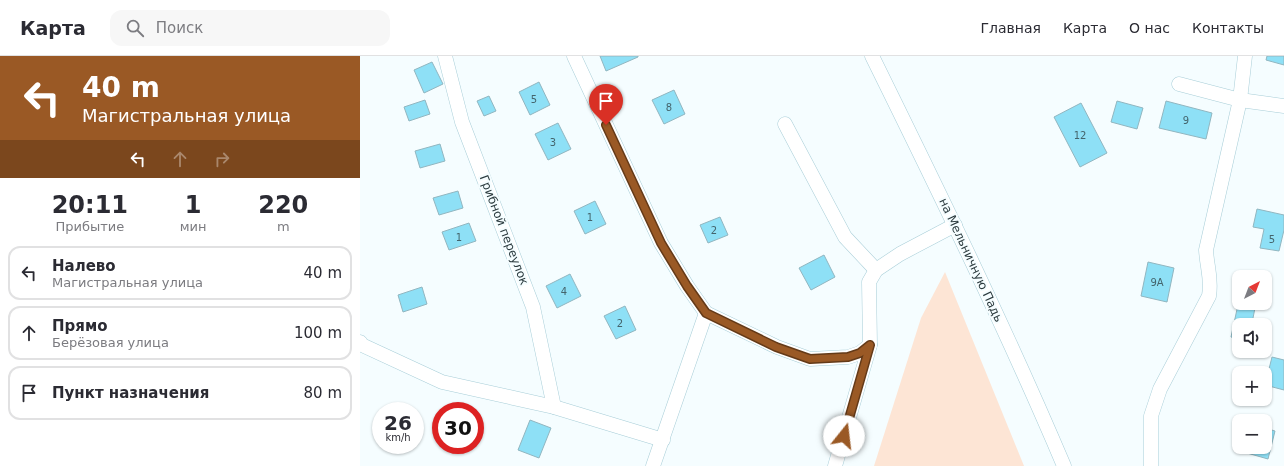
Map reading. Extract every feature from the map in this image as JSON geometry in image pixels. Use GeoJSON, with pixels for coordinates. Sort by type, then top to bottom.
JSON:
{"type":"FeatureCollection","features":[{"type":"Feature","properties":{"kind":"street","name":"Грибной переулок"},"geometry":{"type":"LineString","coordinates":[[445,56],[462,122],[533,307],[554,407]]}},
{"type":"Feature","properties":{"kind":"street"},"geometry":{"type":"LineString","coordinates":[[574,56],[661,243],[687,286],[706,313],[776,347],[810,359],[848,357],[860,353],[870,345]]}},
{"type":"Feature","properties":{"kind":"street","name":"на Мельничную Падь"},"geometry":{"type":"LineString","coordinates":[[872,56],[955,225],[1036,400],[1064,466]]}},
{"type":"Feature","properties":{"kind":"street"},"geometry":{"type":"LineString","coordinates":[[1151,466],[1151,416],[1160,389],[1188,332],[1209,296],[1212,281],[1207,265],[1206,250],[1240,100],[1245,56]]}},
{"type":"Feature","properties":{"kind":"street"},"geometry":{"type":"LineString","coordinates":[[1179,84],[1240,100],[1284,106]]}},
{"type":"Feature","properties":{"kind":"street"},"geometry":{"type":"LineString","coordinates":[[785,124],[845,237],[876,270]]}},
{"type":"Feature","properties":{"kind":"street"},"geometry":{"type":"LineString","coordinates":[[835,466],[870,345],[870,282],[876,270],[900,254],[955,225]]}},
{"type":"Feature","properties":{"kind":"street"},"geometry":{"type":"LineString","coordinates":[[653,466],[706,313]]}},
{"type":"Feature","properties":{"kind":"street"},"geometry":{"type":"LineString","coordinates":[[360,342],[362,345],[442,382],[554,407],[663,440]]}},
{"type":"Feature","properties":{"kind":"shaded area"},"geometry":{"type":"Polygon","coordinates":[[[945,272],[1024,466],[874,466],[921,318],[945,272]]]}},
{"type":"Feature","properties":{"kind":"building"},"geometry":{"type":"Polygon","coordinates":[[[600,56],[638,56],[638,57],[606,71],[600,56]]]}},
{"type":"Feature","properties":{"kind":"building"},"geometry":{"type":"Polygon","coordinates":[[[1267,56],[1284,56],[1284,65],[1266,60],[1267,56]]]}},
{"type":"Feature","properties":{"kind":"building"},"geometry":{"type":"Polygon","coordinates":[[[432,62],[443,84],[424,93],[414,70],[432,62]]]}},
{"type":"Feature","properties":{"kind":"building"},"geometry":{"type":"Polygon","coordinates":[[[539,82],[550,105],[530,115],[519,92],[539,82]]]}},
{"type":"Feature","properties":{"kind":"building"},"geometry":{"type":"Polygon","coordinates":[[[674,90],[685,114],[664,124],[652,100],[674,90]]]}},
{"type":"Feature","properties":{"kind":"building"},"geometry":{"type":"Polygon","coordinates":[[[489,96],[496,111],[484,116],[477,101],[489,96]]]}},
{"type":"Feature","properties":{"kind":"building"},"geometry":{"type":"Polygon","coordinates":[[[425,100],[430,114],[409,121],[404,107],[425,100]]]}},
{"type":"Feature","properties":{"kind":"building"},"geometry":{"type":"Polygon","coordinates":[[[1117,101],[1143,108],[1137,129],[1111,122],[1117,101]]]}},
{"type":"Feature","properties":{"kind":"building"},"geometry":{"type":"Polygon","coordinates":[[[1166,101],[1212,113],[1206,139],[1159,128],[1166,101]]]}},
{"type":"Feature","properties":{"kind":"building"},"geometry":{"type":"Polygon","coordinates":[[[1081,103],[1107,153],[1080,167],[1054,117],[1081,103]]]}},
{"type":"Feature","properties":{"kind":"building"},"geometry":{"type":"Polygon","coordinates":[[[558,123],[571,149],[548,160],[535,134],[558,123]]]}},
{"type":"Feature","properties":{"kind":"building"},"geometry":{"type":"Polygon","coordinates":[[[440,144],[445,161],[420,168],[415,151],[440,144]]]}},
{"type":"Feature","properties":{"kind":"building"},"geometry":{"type":"Polygon","coordinates":[[[458,191],[463,208],[439,215],[433,198],[458,191]]]}},
{"type":"Feature","properties":{"kind":"building"},"geometry":{"type":"Polygon","coordinates":[[[595,201],[606,224],[585,234],[574,211],[595,201]]]}},
{"type":"Feature","properties":{"kind":"building"},"geometry":{"type":"Polygon","coordinates":[[[1257,209],[1284,215],[1284,230],[1279,251],[1260,248],[1264,229],[1253,227],[1257,209]]]}},
{"type":"Feature","properties":{"kind":"building"},"geometry":{"type":"Polygon","coordinates":[[[720,217],[728,235],[708,243],[700,225],[720,217]]]}},
{"type":"Feature","properties":{"kind":"building"},"geometry":{"type":"Polygon","coordinates":[[[469,223],[476,241],[449,250],[442,232],[469,223]]]}},
{"type":"Feature","properties":{"kind":"building"},"geometry":{"type":"Polygon","coordinates":[[[824,255],[835,277],[811,290],[799,268],[824,255]]]}},
{"type":"Feature","properties":{"kind":"building"},"geometry":{"type":"Polygon","coordinates":[[[1148,262],[1174,268],[1167,302],[1141,296],[1148,262]]]}},
{"type":"Feature","properties":{"kind":"building"},"geometry":{"type":"Polygon","coordinates":[[[570,274],[581,296],[557,308],[546,286],[570,274]]]}},
{"type":"Feature","properties":{"kind":"building"},"geometry":{"type":"Polygon","coordinates":[[[422,287],[427,304],[403,312],[398,295],[422,287]]]}},
{"type":"Feature","properties":{"kind":"building"},"geometry":{"type":"Polygon","coordinates":[[[625,306],[636,330],[616,339],[604,316],[625,306]]]}},
{"type":"Feature","properties":{"kind":"building"},"geometry":{"type":"Polygon","coordinates":[[[1237,310],[1255,310],[1253,318],[1235,318],[1237,310]]]}},
{"type":"Feature","properties":{"kind":"building"},"geometry":{"type":"Polygon","coordinates":[[[1272,357],[1284,360],[1284,390],[1272,387],[1272,366],[1270,366],[1272,357]]]}},
{"type":"Feature","properties":{"kind":"building"},"geometry":{"type":"Polygon","coordinates":[[[530,420],[551,428],[539,458],[518,450],[530,420]]]}},
{"type":"Feature","properties":{"kind":"building"},"geometry":{"type":"Polygon","coordinates":[[[1272,430],[1275,431],[1272,443],[1272,430]]]}},
{"type":"Feature","properties":{"kind":"building"},"geometry":{"type":"Polygon","coordinates":[[[1250,454],[1269,454],[1268,459],[1250,454]]]}},
{"type":"Feature","properties":{"kind":"route"},"geometry":{"type":"LineString","coordinates":[[606,125],[661,243],[687,286],[706,313],[776,347],[810,359],[848,357],[860,353],[870,345],[844,436]]}}]}
